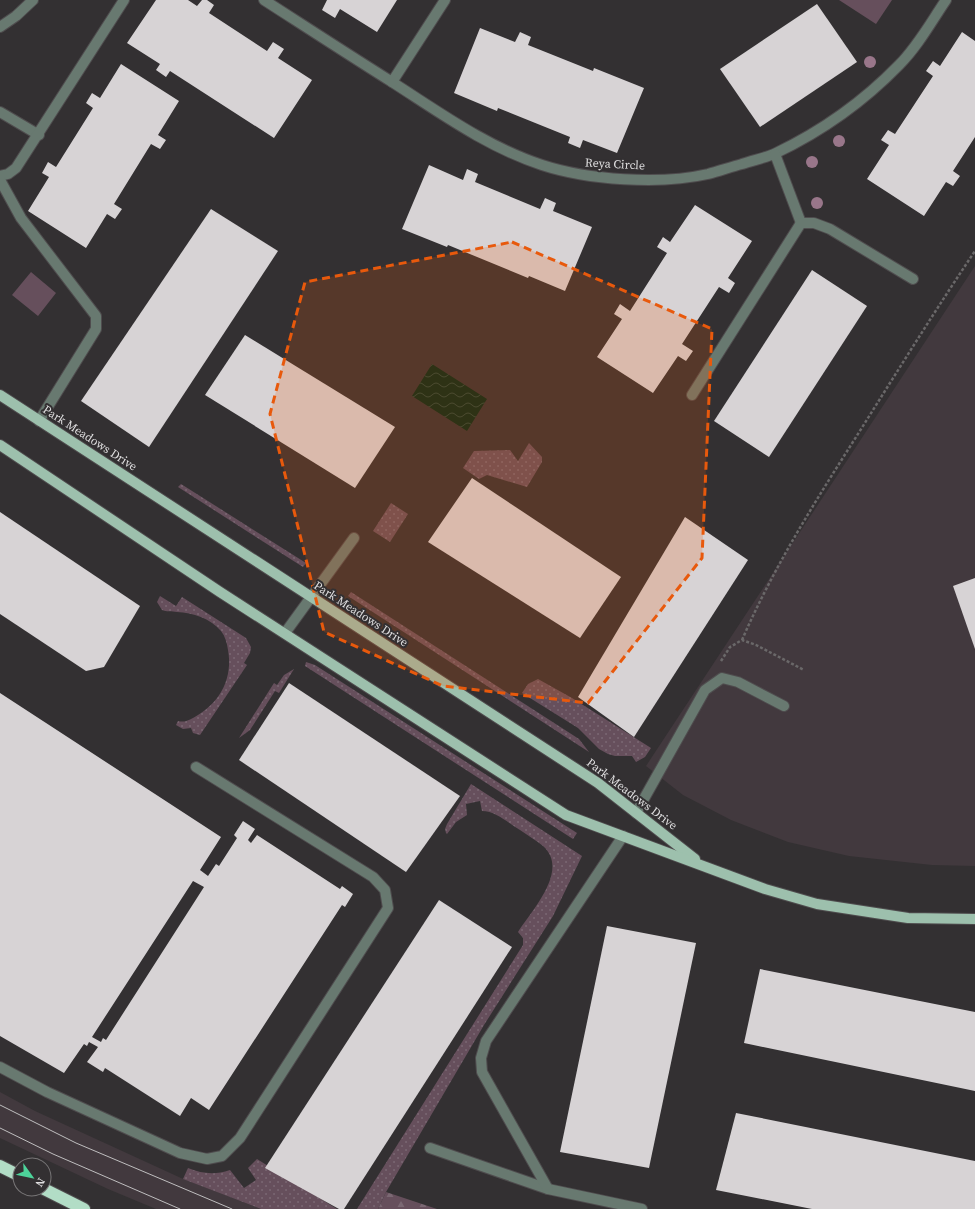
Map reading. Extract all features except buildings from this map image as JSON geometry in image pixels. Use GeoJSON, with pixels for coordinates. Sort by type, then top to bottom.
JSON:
{"type":"FeatureCollection","features":[{"type":"Feature","properties":{"kind":"highway"},"geometry":{"type":"LineString","coordinates":[[0,1166],[12,1172]]}},
{"type":"Feature","properties":{"kind":"highway"},"geometry":{"type":"LineString","coordinates":[[52,1193],[84,1209]]}},
{"type":"Feature","properties":{"kind":"main road","name":"Park Meadows Drive"},"geometry":{"type":"LineString","coordinates":[[0,395],[598,783],[702,864]]}},
{"type":"Feature","properties":{"kind":"main road","name":"Park Meadows Drive"},"geometry":{"type":"LineString","coordinates":[[0,445],[285,633],[566,815],[702,864],[765,889],[817,904],[908,918],[975,919]]}},
{"type":"Feature","properties":{"kind":"lane"},"geometry":{"type":"LineString","coordinates":[[0,27],[16,16],[33,0]]}},
{"type":"Feature","properties":{"kind":"lane"},"geometry":{"type":"LineString","coordinates":[[0,176],[8,174],[16,168],[39,135],[124,0]]}},
{"type":"Feature","properties":{"kind":"lane","name":"Reya Circle"},"geometry":{"type":"LineString","coordinates":[[264,0],[473,133],[540,164],[577,175],[635,179],[680,178],[707,174],[775,154],[828,124],[866,96],[900,64],[922,36],[946,0]]}},
{"type":"Feature","properties":{"kind":"lane"},"geometry":{"type":"LineString","coordinates":[[392,82],[445,0]]}},
{"type":"Feature","properties":{"kind":"lane"},"geometry":{"type":"LineString","coordinates":[[0,112],[39,135]]}},
{"type":"Feature","properties":{"kind":"lane"},"geometry":{"type":"LineString","coordinates":[[775,154],[801,223]]}},
{"type":"Feature","properties":{"kind":"lane"},"geometry":{"type":"LineString","coordinates":[[0,180],[21,218],[96,316],[96,329],[39,421]]}},
{"type":"Feature","properties":{"kind":"lane"},"geometry":{"type":"LineString","coordinates":[[801,223],[814,223],[830,230],[913,279]]}},
{"type":"Feature","properties":{"kind":"lane"},"geometry":{"type":"LineString","coordinates":[[692,395],[801,223]]}},
{"type":"Feature","properties":{"kind":"lane"},"geometry":{"type":"LineString","coordinates":[[285,633],[354,538]]}},
{"type":"Feature","properties":{"kind":"lane"},"geometry":{"type":"LineString","coordinates":[[636,813],[705,690],[714,682],[722,678],[738,682],[784,706]]}},
{"type":"Feature","properties":{"kind":"lane"},"geometry":{"type":"LineString","coordinates":[[0,1067],[47,1092],[180,1154],[207,1159],[222,1156],[240,1138],[388,908],[385,890],[373,877],[196,766]]}},
{"type":"Feature","properties":{"kind":"lane"},"geometry":{"type":"LineString","coordinates":[[548,1189],[482,1072],[481,1058],[486,1041],[623,836]]}},
{"type":"Feature","properties":{"kind":"lane"},"geometry":{"type":"LineString","coordinates":[[430,1148],[548,1189],[642,1209]]}},
{"type":"Feature","properties":{"kind":"path"},"geometry":{"type":"LineString","coordinates":[[714,682],[723,657],[730,647],[742,640],[756,608],[806,515],[927,324],[975,252]]}},
{"type":"Feature","properties":{"kind":"path"},"geometry":{"type":"LineString","coordinates":[[742,640],[756,645],[804,670]]}},
{"type":"Feature","properties":{"kind":"highlighted area"},"geometry":{"type":"Polygon","coordinates":[[[512,242],[712,329],[702,558],[588,703],[443,686],[324,632],[270,414],[305,282],[512,242]]]}},
{"type":"Feature","properties":{"kind":"shaded area"},"geometry":{"type":"Polygon","coordinates":[[[975,266],[975,866],[932,865],[849,856],[788,842],[731,820],[683,795],[646,766],[975,266]]]}},
{"type":"Feature","properties":{"kind":"shaded area"},"geometry":{"type":"Polygon","coordinates":[[[0,1092],[35,1111],[181,1178],[261,1209],[156,1209],[108,1189],[52,1163],[52,1157],[40,1157],[0,1138],[0,1092]]]}},
{"type":"Feature","properties":{"kind":"green space"},"geometry":{"type":"Polygon","coordinates":[[[839,0],[892,0],[876,24],[839,0]]]}},
{"type":"Feature","properties":{"kind":"green space"},"geometry":{"type":"Polygon","coordinates":[[[31,272],[56,293],[38,316],[12,295],[31,272]]]}},
{"type":"Feature","properties":{"kind":"green space"},"geometry":{"type":"Polygon","coordinates":[[[529,443],[542,457],[542,462],[527,487],[487,475],[479,479],[463,468],[474,451],[510,450],[518,461],[529,443]]]}},
{"type":"Feature","properties":{"kind":"green space"},"geometry":{"type":"Polygon","coordinates":[[[181,484],[306,563],[303,567],[178,487],[181,484]]]}},
{"type":"Feature","properties":{"kind":"green space"},"geometry":{"type":"Polygon","coordinates":[[[391,503],[408,514],[390,542],[373,531],[391,503]]]}},
{"type":"Feature","properties":{"kind":"green space"},"geometry":{"type":"Polygon","coordinates":[[[351,592],[579,739],[589,752],[348,596],[351,592]]]}},
{"type":"Feature","properties":{"kind":"green space"},"geometry":{"type":"Polygon","coordinates":[[[160,596],[176,606],[182,597],[246,638],[251,647],[250,653],[244,663],[247,665],[200,735],[193,733],[191,728],[183,729],[176,725],[178,721],[186,721],[191,719],[206,709],[213,703],[224,687],[229,670],[229,660],[224,635],[217,626],[201,617],[162,610],[157,602],[160,596]]]}},
{"type":"Feature","properties":{"kind":"green space"},"geometry":{"type":"Polygon","coordinates":[[[306,662],[315,665],[577,833],[573,839],[305,666],[306,662]]]}},
{"type":"Feature","properties":{"kind":"green space"},"geometry":{"type":"Polygon","coordinates":[[[294,669],[279,693],[275,691],[250,730],[239,738],[274,683],[277,685],[284,675],[294,669]]]}},
{"type":"Feature","properties":{"kind":"green space"},"geometry":{"type":"Polygon","coordinates":[[[538,679],[572,698],[651,748],[645,757],[636,762],[632,756],[615,756],[608,754],[599,749],[578,728],[522,693],[528,684],[538,679]]]}},
{"type":"Feature","properties":{"kind":"green space"},"geometry":{"type":"Polygon","coordinates":[[[471,784],[582,856],[553,916],[484,1025],[386,1192],[378,1209],[357,1209],[523,945],[523,938],[518,932],[546,890],[551,878],[552,866],[550,856],[543,846],[502,818],[492,813],[482,811],[480,801],[466,804],[467,815],[456,822],[447,834],[446,833],[445,829],[447,824],[471,784]]]}},
{"type":"Feature","properties":{"kind":"green space"},"geometry":{"type":"Polygon","coordinates":[[[257,1159],[337,1209],[261,1209],[183,1179],[188,1168],[199,1172],[209,1173],[219,1173],[230,1170],[244,1188],[256,1180],[248,1168],[257,1159]]]}},
{"type":"Feature","properties":{"kind":"green space"},"geometry":{"type":"Polygon","coordinates":[[[386,1192],[437,1209],[378,1209],[386,1192]]]}},
{"type":"Feature","properties":{"kind":"water"},"geometry":{"type":"Polygon","coordinates":[[[432,364],[487,399],[467,431],[412,396],[432,364]]]}},
{"type":"Feature","properties":{"kind":"tram line"},"geometry":{"type":"LineString","coordinates":[[0,1105],[76,1143],[232,1209]]}},
{"type":"Feature","properties":{"kind":"tram line"},"geometry":{"type":"LineString","coordinates":[[0,1128],[53,1154],[180,1209]]}}]}
